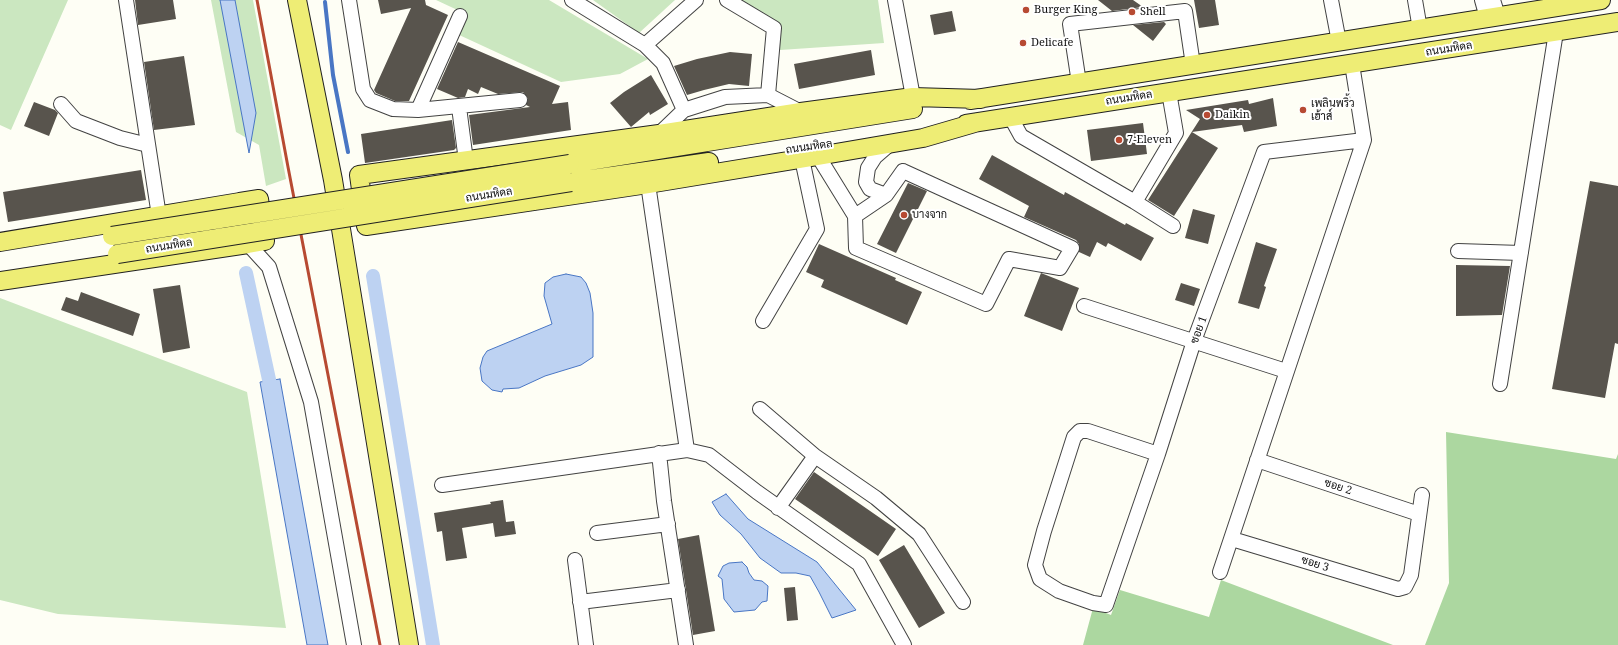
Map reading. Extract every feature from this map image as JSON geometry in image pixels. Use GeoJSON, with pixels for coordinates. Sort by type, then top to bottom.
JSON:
{"type":"FeatureCollection","features":[{"type":"Feature","properties":{"kind":"main road"},"geometry":{"type":"LineString","coordinates":[[297,0],[342,231],[409,645]]}},
{"type":"Feature","properties":{"kind":"main road"},"geometry":{"type":"LineString","coordinates":[[1493,12],[1526,0]]}},
{"type":"Feature","properties":{"kind":"main road","name":"ถนนมหิดล"},"geometry":{"type":"LineString","coordinates":[[0,252],[112,236],[1420,29],[1493,12],[1601,0]]}},
{"type":"Feature","properties":{"kind":"main road","name":"ถนนมหิดล"},"geometry":{"type":"LineString","coordinates":[[0,272],[571,182],[978,122],[1618,22]]}},
{"type":"Feature","properties":{"kind":"main road"},"geometry":{"type":"LineString","coordinates":[[1556,32],[1618,26]]}},
{"type":"Feature","properties":{"kind":"main road"},"geometry":{"type":"LineString","coordinates":[[333,180],[359,175],[659,134],[801,112],[912,97],[980,99]]}},
{"type":"Feature","properties":{"kind":"main road"},"geometry":{"type":"LineString","coordinates":[[342,231],[366,226],[648,184],[890,144],[923,138],[978,122]]}},
{"type":"Feature","properties":{"kind":"main road"},"geometry":{"type":"LineString","coordinates":[[359,175],[366,226]]}},
{"type":"Feature","properties":{"kind":"main road"},"geometry":{"type":"LineString","coordinates":[[0,242],[240,202],[257,242],[0,281]]}},
{"type":"Feature","properties":{"kind":"street"},"geometry":{"type":"LineString","coordinates":[[126,0],[159,216]]}},
{"type":"Feature","properties":{"kind":"street"},"geometry":{"type":"LineString","coordinates":[[349,0],[362,89],[370,100],[393,109],[418,110],[520,100]]}},
{"type":"Feature","properties":{"kind":"street"},"geometry":{"type":"LineString","coordinates":[[572,0],[646,46],[663,63],[684,110]]}},
{"type":"Feature","properties":{"kind":"street"},"geometry":{"type":"LineString","coordinates":[[646,46],[696,0]]}},
{"type":"Feature","properties":{"kind":"street"},"geometry":{"type":"LineString","coordinates":[[727,0],[774,28],[768,95]]}},
{"type":"Feature","properties":{"kind":"street"},"geometry":{"type":"LineString","coordinates":[[895,0],[912,97]]}},
{"type":"Feature","properties":{"kind":"street"},"geometry":{"type":"LineString","coordinates":[[1331,0],[1339,42]]}},
{"type":"Feature","properties":{"kind":"street"},"geometry":{"type":"LineString","coordinates":[[1415,0],[1420,29]]}},
{"type":"Feature","properties":{"kind":"street"},"geometry":{"type":"LineString","coordinates":[[1482,0],[1493,12]]}},
{"type":"Feature","properties":{"kind":"street"},"geometry":{"type":"LineString","coordinates":[[1079,83],[1070,24],[1185,11],[1193,65]]}},
{"type":"Feature","properties":{"kind":"street"},"geometry":{"type":"LineString","coordinates":[[418,110],[460,16]]}},
{"type":"Feature","properties":{"kind":"street"},"geometry":{"type":"LineString","coordinates":[[1500,384],[1556,32]]}},
{"type":"Feature","properties":{"kind":"street"},"geometry":{"type":"LineString","coordinates":[[1220,572],[1364,140],[1352,64]]}},
{"type":"Feature","properties":{"kind":"street"},"geometry":{"type":"LineString","coordinates":[[1135,202],[1176,133],[1169,92]]}},
{"type":"Feature","properties":{"kind":"street"},"geometry":{"type":"LineString","coordinates":[[659,134],[684,110],[725,97],[768,95],[801,112]]}},
{"type":"Feature","properties":{"kind":"street"},"geometry":{"type":"LineString","coordinates":[[61,104],[76,121],[120,138],[148,145]]}},
{"type":"Feature","properties":{"kind":"street"},"geometry":{"type":"LineString","coordinates":[[459,107],[466,161]]}},
{"type":"Feature","properties":{"kind":"street"},"geometry":{"type":"LineString","coordinates":[[1010,116],[1021,136],[1135,202],[1173,226]]}},
{"type":"Feature","properties":{"kind":"street","name":"ซอย 1"},"geometry":{"type":"LineString","coordinates":[[1158,454],[1088,431],[1080,431],[1074,437],[1044,531],[1035,565],[1040,579],[1059,591],[1093,603],[1106,605],[1158,454],[1194,341],[1264,152],[1364,140]]}},
{"type":"Feature","properties":{"kind":"street"},"geometry":{"type":"LineString","coordinates":[[886,195],[870,189],[866,182],[868,168],[875,157],[890,144]]}},
{"type":"Feature","properties":{"kind":"street"},"geometry":{"type":"LineString","coordinates":[[810,157],[855,216],[856,248],[986,304],[1010,260],[1060,268],[1072,248],[903,171],[886,195],[855,216]]}},
{"type":"Feature","properties":{"kind":"street"},"geometry":{"type":"LineString","coordinates":[[763,321],[816,229],[810,157]]}},
{"type":"Feature","properties":{"kind":"street"},"geometry":{"type":"LineString","coordinates":[[648,184],[687,450]]}},
{"type":"Feature","properties":{"kind":"street"},"geometry":{"type":"LineString","coordinates":[[257,242],[269,267],[311,402],[354,645]]}},
{"type":"Feature","properties":{"kind":"street"},"geometry":{"type":"LineString","coordinates":[[1458,251],[1521,253]]}},
{"type":"Feature","properties":{"kind":"street"},"geometry":{"type":"LineString","coordinates":[[1084,306],[1286,371]]}},
{"type":"Feature","properties":{"kind":"street"},"geometry":{"type":"LineString","coordinates":[[760,409],[815,456],[876,498],[919,534],[963,602]]}},
{"type":"Feature","properties":{"kind":"street"},"geometry":{"type":"LineString","coordinates":[[442,485],[659,453],[687,450],[709,455],[778,508],[859,564],[904,645]]}},
{"type":"Feature","properties":{"kind":"street"},"geometry":{"type":"LineString","coordinates":[[659,453],[664,501],[686,645]]}},
{"type":"Feature","properties":{"kind":"street"},"geometry":{"type":"LineString","coordinates":[[778,508],[815,456]]}},
{"type":"Feature","properties":{"kind":"street","name":"ซอย 2"},"geometry":{"type":"LineString","coordinates":[[1257,460],[1419,514]]}},
{"type":"Feature","properties":{"kind":"street"},"geometry":{"type":"LineString","coordinates":[[1419,514],[1422,495]]}},
{"type":"Feature","properties":{"kind":"street","name":"ซอย 3"},"geometry":{"type":"LineString","coordinates":[[1232,539],[1398,588],[1406,587],[1411,574],[1419,514]]}},
{"type":"Feature","properties":{"kind":"street"},"geometry":{"type":"LineString","coordinates":[[597,533],[668,524]]}},
{"type":"Feature","properties":{"kind":"street"},"geometry":{"type":"LineString","coordinates":[[575,560],[586,645]]}},
{"type":"Feature","properties":{"kind":"street"},"geometry":{"type":"LineString","coordinates":[[580,602],[678,590]]}},
{"type":"Feature","properties":{"kind":"green space"},"geometry":{"type":"Polygon","coordinates":[[[0,0],[68,0],[11,130],[0,125],[0,0]]]}},
{"type":"Feature","properties":{"kind":"green space"},"geometry":{"type":"Polygon","coordinates":[[[211,0],[253,0],[286,179],[266,186],[259,145],[236,132],[211,0]]]}},
{"type":"Feature","properties":{"kind":"green space"},"geometry":{"type":"Polygon","coordinates":[[[436,0],[549,0],[648,59],[620,74],[561,82],[457,34],[466,14],[436,0]]]}},
{"type":"Feature","properties":{"kind":"green space"},"geometry":{"type":"Polygon","coordinates":[[[593,0],[675,0],[639,33],[593,0]]]}},
{"type":"Feature","properties":{"kind":"green space"},"geometry":{"type":"Polygon","coordinates":[[[737,0],[878,0],[884,43],[780,50],[776,25],[737,0]]]}},
{"type":"Feature","properties":{"kind":"green space"},"geometry":{"type":"Polygon","coordinates":[[[0,298],[247,392],[286,628],[58,614],[0,600],[0,298]]]}},
{"type":"Feature","properties":{"kind":"green space"},"geometry":{"type":"Polygon","coordinates":[[[1446,432],[1616,459],[1618,454],[1618,645],[1425,645],[1449,583],[1446,432]]]}},
{"type":"Feature","properties":{"kind":"green space"},"geometry":{"type":"Polygon","coordinates":[[[1221,580],[1393,645],[1083,645],[1093,608],[1111,615],[1120,590],[1209,617],[1221,580]]]}},
{"type":"Feature","properties":{"kind":"water"},"geometry":{"type":"Polygon","coordinates":[[[220,0],[235,0],[256,113],[249,153],[220,0]]]}},
{"type":"Feature","properties":{"kind":"water"},"geometry":{"type":"Polygon","coordinates":[[[566,274],[581,277],[586,283],[590,293],[593,313],[593,357],[581,365],[545,376],[519,388],[503,389],[502,392],[492,390],[482,381],[480,368],[483,357],[487,351],[552,324],[544,296],[545,283],[553,277],[566,274]]]}},
{"type":"Feature","properties":{"kind":"water"},"geometry":{"type":"Polygon","coordinates":[[[280,379],[328,645],[307,645],[260,382],[280,379]]]}},
{"type":"Feature","properties":{"kind":"water"},"geometry":{"type":"Polygon","coordinates":[[[726,494],[748,519],[817,562],[856,610],[832,618],[810,576],[796,573],[781,573],[760,558],[741,534],[720,515],[712,502],[726,494]]]}},
{"type":"Feature","properties":{"kind":"water"},"geometry":{"type":"Polygon","coordinates":[[[742,562],[747,567],[754,580],[762,581],[768,586],[767,601],[762,602],[755,610],[734,612],[724,599],[722,579],[718,576],[723,566],[729,563],[742,562]]]}},
{"type":"Feature","properties":{"kind":"building"},"geometry":{"type":"Polygon","coordinates":[[[135,0],[173,0],[176,19],[138,25],[135,0]]]}},
{"type":"Feature","properties":{"kind":"building"},"geometry":{"type":"Polygon","coordinates":[[[378,0],[425,0],[426,5],[448,15],[409,101],[395,101],[376,93],[374,90],[411,8],[381,14],[378,0]]]}},
{"type":"Feature","properties":{"kind":"building"},"geometry":{"type":"Polygon","coordinates":[[[1098,0],[1133,0],[1143,7],[1112,11],[1098,0]]]}},
{"type":"Feature","properties":{"kind":"building"},"geometry":{"type":"Polygon","coordinates":[[[1194,0],[1215,0],[1219,25],[1199,28],[1194,0]]]}},
{"type":"Feature","properties":{"kind":"building"},"geometry":{"type":"Polygon","coordinates":[[[952,11],[956,31],[934,35],[930,15],[952,11]]]}},
{"type":"Feature","properties":{"kind":"building"},"geometry":{"type":"Polygon","coordinates":[[[1164,22],[1166,24],[1153,41],[1133,25],[1164,22]]]}},
{"type":"Feature","properties":{"kind":"building"},"geometry":{"type":"Polygon","coordinates":[[[458,42],[560,86],[552,104],[568,102],[571,130],[473,145],[469,115],[530,107],[526,105],[528,99],[523,92],[498,94],[481,87],[478,94],[468,89],[465,97],[458,98],[437,89],[458,42]]]}},
{"type":"Feature","properties":{"kind":"building"},"geometry":{"type":"Polygon","coordinates":[[[871,50],[875,75],[799,89],[794,64],[871,50]]]}},
{"type":"Feature","properties":{"kind":"building"},"geometry":{"type":"Polygon","coordinates":[[[730,52],[752,54],[749,86],[729,84],[687,95],[674,66],[697,59],[730,52]]]}},
{"type":"Feature","properties":{"kind":"building"},"geometry":{"type":"Polygon","coordinates":[[[184,56],[195,125],[154,130],[144,62],[184,56]]]}},
{"type":"Feature","properties":{"kind":"building"},"geometry":{"type":"Polygon","coordinates":[[[651,75],[668,104],[650,115],[649,112],[631,127],[610,103],[651,75]]]}},
{"type":"Feature","properties":{"kind":"building"},"geometry":{"type":"Polygon","coordinates":[[[1273,98],[1277,126],[1244,132],[1242,125],[1192,132],[1218,148],[1174,216],[1148,200],[1200,119],[1186,110],[1248,100],[1249,104],[1273,98]]]}},
{"type":"Feature","properties":{"kind":"building"},"geometry":{"type":"Polygon","coordinates":[[[34,102],[55,110],[58,113],[49,136],[24,126],[34,102]]]}},
{"type":"Feature","properties":{"kind":"building"},"geometry":{"type":"Polygon","coordinates":[[[452,120],[456,148],[454,150],[365,163],[361,134],[452,120]]]}},
{"type":"Feature","properties":{"kind":"building"},"geometry":{"type":"Polygon","coordinates":[[[1143,123],[1147,154],[1091,161],[1087,130],[1143,123]]]}},
{"type":"Feature","properties":{"kind":"building"},"geometry":{"type":"Polygon","coordinates":[[[992,155],[1064,195],[1065,192],[1125,225],[1126,223],[1154,238],[1141,261],[1108,243],[1106,247],[1097,242],[1090,257],[1079,252],[1079,244],[1076,240],[1024,217],[1029,206],[979,179],[992,155]]]}},
{"type":"Feature","properties":{"kind":"building"},"geometry":{"type":"Polygon","coordinates":[[[141,170],[146,200],[8,222],[3,192],[141,170]]]}},
{"type":"Feature","properties":{"kind":"building"},"geometry":{"type":"Polygon","coordinates":[[[1590,181],[1618,186],[1618,344],[1615,343],[1605,398],[1552,389],[1590,181]]]}},
{"type":"Feature","properties":{"kind":"building","name":"บางจาก"},"geometry":{"type":"Polygon","coordinates":[[[908,183],[927,191],[896,253],[877,244],[908,183]]]}},
{"type":"Feature","properties":{"kind":"building"},"geometry":{"type":"Polygon","coordinates":[[[1193,209],[1215,215],[1208,244],[1185,238],[1193,209]]]}},
{"type":"Feature","properties":{"kind":"building"},"geometry":{"type":"Polygon","coordinates":[[[1256,242],[1277,249],[1264,286],[1266,287],[1259,309],[1238,303],[1256,242]]]}},
{"type":"Feature","properties":{"kind":"building"},"geometry":{"type":"Polygon","coordinates":[[[819,244],[896,278],[895,280],[922,292],[907,325],[821,287],[824,280],[806,272],[819,244]]]}},
{"type":"Feature","properties":{"kind":"building"},"geometry":{"type":"Polygon","coordinates":[[[1456,265],[1510,266],[1502,315],[1456,316],[1456,265]]]}},
{"type":"Feature","properties":{"kind":"building"},"geometry":{"type":"Polygon","coordinates":[[[1041,273],[1079,288],[1062,331],[1024,316],[1041,273]]]}},
{"type":"Feature","properties":{"kind":"building"},"geometry":{"type":"Polygon","coordinates":[[[1181,283],[1200,289],[1194,306],[1175,300],[1181,283]]]}},
{"type":"Feature","properties":{"kind":"building"},"geometry":{"type":"Polygon","coordinates":[[[180,285],[190,348],[163,353],[153,289],[180,285]]]}},
{"type":"Feature","properties":{"kind":"building"},"geometry":{"type":"Polygon","coordinates":[[[81,292],[140,314],[133,336],[61,310],[66,297],[78,301],[81,292]]]}},
{"type":"Feature","properties":{"kind":"building"},"geometry":{"type":"Polygon","coordinates":[[[814,472],[896,529],[878,556],[795,499],[814,472]]]}},
{"type":"Feature","properties":{"kind":"building"},"geometry":{"type":"Polygon","coordinates":[[[503,500],[506,522],[514,521],[516,534],[495,537],[493,523],[462,528],[467,558],[446,561],[442,531],[437,532],[434,513],[491,504],[490,502],[503,500]]]}},
{"type":"Feature","properties":{"kind":"building"},"geometry":{"type":"Polygon","coordinates":[[[699,535],[715,631],[693,635],[678,539],[699,535]]]}},
{"type":"Feature","properties":{"kind":"building"},"geometry":{"type":"Polygon","coordinates":[[[904,545],[945,613],[919,628],[879,560],[904,545]]]}},
{"type":"Feature","properties":{"kind":"building"},"geometry":{"type":"Polygon","coordinates":[[[795,587],[798,620],[787,621],[784,588],[795,587]]]}},
{"type":"Feature","properties":{"kind":"waterway"},"geometry":{"type":"LineString","coordinates":[[325,2],[333,75],[348,152]]}},
{"type":"Feature","properties":{"kind":"waterway"},"geometry":{"type":"LineString","coordinates":[[246,273],[273,398]]}},
{"type":"Feature","properties":{"kind":"waterway"},"geometry":{"type":"LineString","coordinates":[[373,276],[433,645]]}},
{"type":"Feature","properties":{"kind":"railway"},"geometry":{"type":"LineString","coordinates":[[257,0],[380,645]]}},
{"type":"Feature","properties":{"kind":"place","name":"Burger King"},"geometry":{"type":"Point","coordinates":[1026,10]}},
{"type":"Feature","properties":{"kind":"place","name":"Shell"},"geometry":{"type":"Point","coordinates":[1132,12]}},
{"type":"Feature","properties":{"kind":"place","name":"Delicafe"},"geometry":{"type":"Point","coordinates":[1023,43]}},
{"type":"Feature","properties":{"kind":"place","name":"เพลินพริ้ว เฮ้าส์"},"geometry":{"type":"Point","coordinates":[1303,110]}},
{"type":"Feature","properties":{"kind":"place","name":"Daikin"},"geometry":{"type":"Point","coordinates":[1207,115]}},
{"type":"Feature","properties":{"kind":"place","name":"7-Eleven"},"geometry":{"type":"Point","coordinates":[1119,140]}},
{"type":"Feature","properties":{"kind":"place","name":"บางจาก"},"geometry":{"type":"Point","coordinates":[904,215]}}]}
